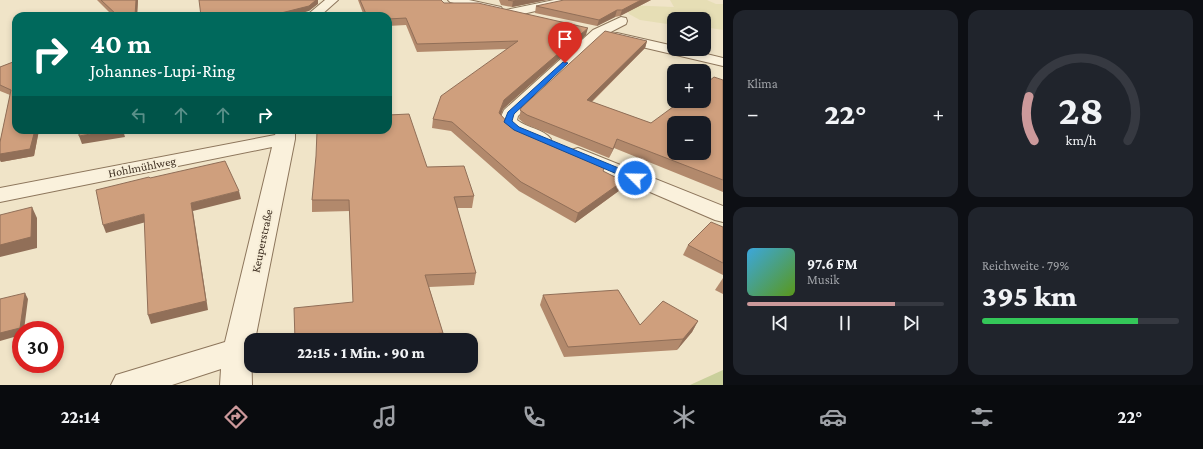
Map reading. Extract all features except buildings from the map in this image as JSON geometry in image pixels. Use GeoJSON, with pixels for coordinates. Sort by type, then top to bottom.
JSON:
{"type":"FeatureCollection","features":[{"type":"Feature","properties":{"kind":"street"},"geometry":{"type":"LineString","coordinates":[[317,12],[332,0]]}},
{"type":"Feature","properties":{"kind":"street"},"geometry":{"type":"LineString","coordinates":[[454,0],[540,20]]}},
{"type":"Feature","properties":{"kind":"street"},"geometry":{"type":"LineString","coordinates":[[510,13],[570,0]]}},
{"type":"Feature","properties":{"kind":"street"},"geometry":{"type":"LineString","coordinates":[[620,22],[590,31],[510,114],[508,122],[517,129],[723,215]]}},
{"type":"Feature","properties":{"kind":"street"},"geometry":{"type":"LineString","coordinates":[[590,31],[723,62]]}},
{"type":"Feature","properties":{"kind":"street","name":"Hohlmühlweg"},"geometry":{"type":"LineString","coordinates":[[0,195],[285,134]]}},
{"type":"Feature","properties":{"kind":"street","name":"Keuperstraße"},"geometry":{"type":"LineString","coordinates":[[236,385],[238,351],[285,134]]}},
{"type":"Feature","properties":{"kind":"street"},"geometry":{"type":"LineString","coordinates":[[127,385],[238,351]]}},
{"type":"Feature","properties":{"kind":"shaded area"},"geometry":{"type":"Polygon","coordinates":[[[670,0],[707,0],[716,4],[723,4],[723,30],[711,28],[711,12],[667,12],[667,24],[640,20],[629,14],[624,5],[674,7],[670,0]]]}},
{"type":"Feature","properties":{"kind":"green space"},"geometry":{"type":"Polygon","coordinates":[[[723,370],[723,385],[690,385],[723,370]]]}},
{"type":"Feature","properties":{"kind":"route"},"geometry":{"type":"LineString","coordinates":[[565,63],[510,114],[508,122],[517,129],[635,178]]}}]}
